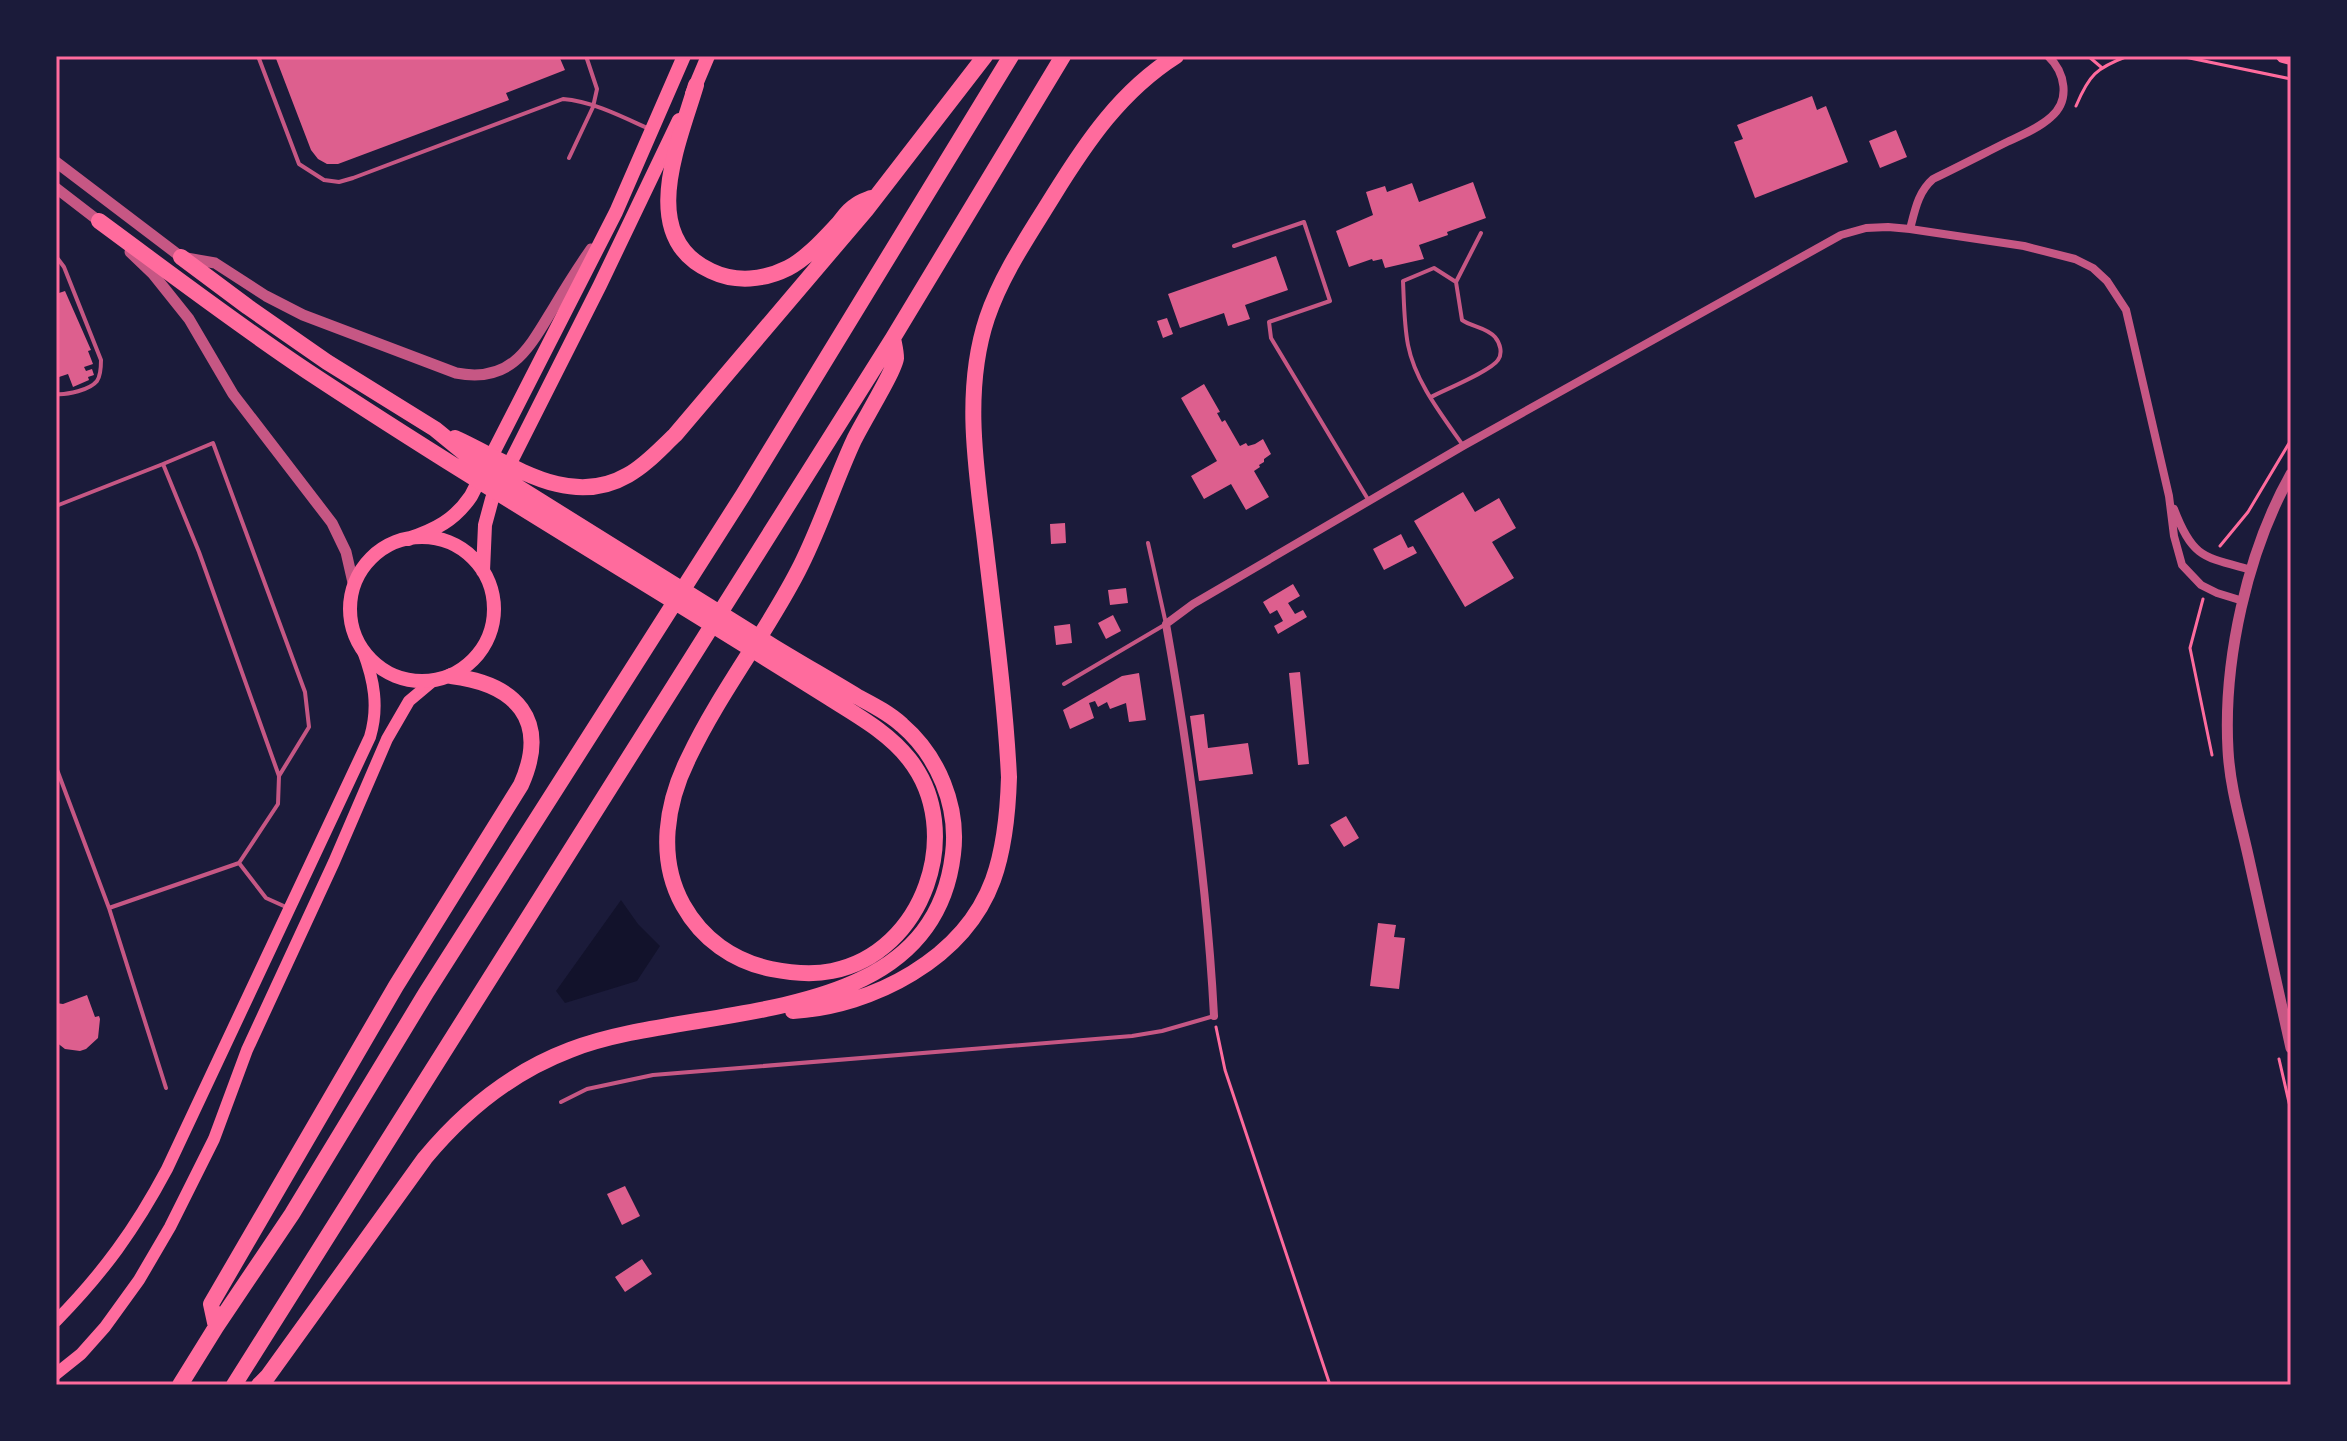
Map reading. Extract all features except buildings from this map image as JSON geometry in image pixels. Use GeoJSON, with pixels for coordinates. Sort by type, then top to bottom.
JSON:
{"type":"FeatureCollection","features":[{"type":"Feature","properties":{"kind":"highway"},"geometry":{"type":"LineString","coordinates":[[99,221],[306,370],[468,457],[559,485],[593,487],[619,479],[644,464],[675,435],[877,196],[985,56]]}},
{"type":"Feature","properties":{"kind":"highway"},"geometry":{"type":"LineString","coordinates":[[180,1385],[292,1214],[435,979],[743,495],[1011,56]]}},
{"type":"Feature","properties":{"kind":"highway"},"geometry":{"type":"LineString","coordinates":[[234,1385],[893,338],[1063,56]]}},
{"type":"Feature","properties":{"kind":"highway"},"geometry":{"type":"LineString","coordinates":[[731,1015],[807,1010],[868,996],[891,986],[951,942],[971,919],[993,881],[1005,830],[1009,777],[974,448],[974,394],[979,351],[999,289],[1076,159],[1118,103],[1176,56]]}},
{"type":"Feature","properties":{"kind":"highway"},"geometry":{"type":"LineString","coordinates":[[696,85],[669,182],[668,214],[674,236],[683,252],[699,266],[737,278],[770,276],[808,254],[855,205],[877,196]]}},
{"type":"Feature","properties":{"kind":"highway"},"geometry":{"type":"LineString","coordinates":[[181,257],[327,362],[435,429],[525,500],[612,554],[778,658],[901,749],[922,779],[934,817],[933,864],[926,888],[910,919],[873,954],[834,971],[799,973],[759,966],[738,958],[710,939],[691,918],[678,896],[669,863],[667,827],[674,791],[691,752],[797,572],[858,431],[896,363],[893,338]]}},
{"type":"Feature","properties":{"kind":"highway"},"geometry":{"type":"LineString","coordinates":[[259,1385],[425,1158],[478,1103],[525,1071],[570,1050],[623,1033],[789,1004],[835,991],[880,970],[901,955],[928,925],[944,894],[953,857],[952,816],[947,791],[936,767],[917,740],[892,717],[778,658]]}},
{"type":"Feature","properties":{"kind":"highway"},"geometry":{"type":"LineString","coordinates":[[216,1327],[211,1304],[396,986],[530,766],[530,729],[525,715],[507,693],[478,680],[442,678]]}},
{"type":"Feature","properties":{"kind":"main road"},"geometry":{"type":"LineString","coordinates":[[56,1321],[115,1254],[146,1208],[167,1169],[370,737],[376,709],[375,695],[372,677],[352,624],[350,606],[362,570],[374,555],[390,545],[451,520],[471,496],[616,212],[684,56]]}},
{"type":"Feature","properties":{"kind":"main road"},"geometry":{"type":"LineString","coordinates":[[483,571],[485,525],[492,499],[587,312],[708,56]]}},
{"type":"Feature","properties":{"kind":"main road"},"geometry":{"type":"LineString","coordinates":[[2283,56],[2291,58]]}},
{"type":"Feature","properties":{"kind":"main road"},"geometry":{"type":"LineString","coordinates":[[56,1374],[81,1354],[105,1327],[139,1280],[170,1227],[214,1139],[247,1050],[387,739],[409,701],[477,655],[491,628],[493,598],[489,583],[470,556],[446,541],[427,537],[408,539]]}},
{"type":"Feature","properties":{"kind":"main road"},"geometry":{"type":"LineString","coordinates":[[363,651],[377,666],[394,676],[414,681],[442,678]]}},
{"type":"Feature","properties":{"kind":"street"},"geometry":{"type":"LineString","coordinates":[[1910,229],[1919,196],[1933,179],[2053,116],[2061,105],[2064,91],[2062,76],[2048,56]]}},
{"type":"Feature","properties":{"kind":"street"},"geometry":{"type":"LineString","coordinates":[[56,162],[181,257],[215,263],[266,296],[303,315],[456,373],[481,376],[505,369],[524,354],[616,212]]}},
{"type":"Feature","properties":{"kind":"street"},"geometry":{"type":"LineString","coordinates":[[56,188],[99,221],[172,296],[204,342],[233,394],[332,523],[346,552],[354,587]]}},
{"type":"Feature","properties":{"kind":"street"},"geometry":{"type":"LineString","coordinates":[[1214,1016],[1210,938],[1196,816],[1166,624],[1193,604],[1463,446],[1841,235],[1866,228],[1910,229],[2024,246],[2075,259],[2093,268],[2107,281],[2126,310],[2182,565],[2201,585],[2243,601]]}},
{"type":"Feature","properties":{"kind":"street"},"geometry":{"type":"LineString","coordinates":[[2291,474],[2265,529],[2243,601],[2230,680],[2227,736],[2229,767],[2291,1048]]}},
{"type":"Feature","properties":{"kind":"street"},"geometry":{"type":"LineString","coordinates":[[2169,496],[2185,538],[2199,553],[2252,570]]}},
{"type":"Feature","properties":{"kind":"lane"},"geometry":{"type":"LineString","coordinates":[[258,56],[299,164],[316,177],[331,182],[353,178],[563,99],[593,107],[653,131]]}},
{"type":"Feature","properties":{"kind":"lane"},"geometry":{"type":"LineString","coordinates":[[569,158],[593,107],[597,89],[586,56]]}},
{"type":"Feature","properties":{"kind":"lane"},"geometry":{"type":"LineString","coordinates":[[1234,246],[1304,222],[1330,301],[1269,322],[1271,338],[1369,501]]}},
{"type":"Feature","properties":{"kind":"lane"},"geometry":{"type":"LineString","coordinates":[[1431,397],[1498,361],[1501,351],[1497,339],[1486,329],[1470,326],[1462,320],[1456,282],[1481,233]]}},
{"type":"Feature","properties":{"kind":"lane"},"geometry":{"type":"LineString","coordinates":[[56,394],[92,385],[98,381],[101,372],[101,360],[58,259]]}},
{"type":"Feature","properties":{"kind":"lane"},"geometry":{"type":"LineString","coordinates":[[1456,282],[1434,268],[1403,281],[1408,346],[1419,377],[1463,446]]}},
{"type":"Feature","properties":{"kind":"lane"},"geometry":{"type":"LineString","coordinates":[[56,506],[213,443],[305,692],[309,727],[279,776]]}},
{"type":"Feature","properties":{"kind":"lane"},"geometry":{"type":"LineString","coordinates":[[109,908],[239,863],[278,804],[279,776],[199,552],[163,464]]}},
{"type":"Feature","properties":{"kind":"lane"},"geometry":{"type":"LineString","coordinates":[[1064,684],[1166,624],[1148,543]]}},
{"type":"Feature","properties":{"kind":"lane"},"geometry":{"type":"LineString","coordinates":[[56,767],[109,908],[166,1088]]}},
{"type":"Feature","properties":{"kind":"lane"},"geometry":{"type":"LineString","coordinates":[[239,863],[266,898],[289,908]]}},
{"type":"Feature","properties":{"kind":"lane"},"geometry":{"type":"LineString","coordinates":[[561,1102],[587,1089],[653,1075],[1132,1036],[1214,1016]]}},
{"type":"Feature","properties":{"kind":"path"},"geometry":{"type":"LineString","coordinates":[[2088,56],[2101,67],[2128,56]]}},
{"type":"Feature","properties":{"kind":"path"},"geometry":{"type":"LineString","coordinates":[[2180,56],[2291,79]]}},
{"type":"Feature","properties":{"kind":"path"},"geometry":{"type":"LineString","coordinates":[[2215,560],[2220,546],[2248,512],[2291,440]]}},
{"type":"Feature","properties":{"kind":"path"},"geometry":{"type":"LineString","coordinates":[[1214,1016],[1225,1070],[1330,1385]]}},
{"type":"Feature","properties":{"kind":"shaded area"},"geometry":{"type":"Polygon","coordinates":[[[621,900],[638,924],[660,946],[637,981],[565,1003],[556,991],[621,900]]]}}]}
